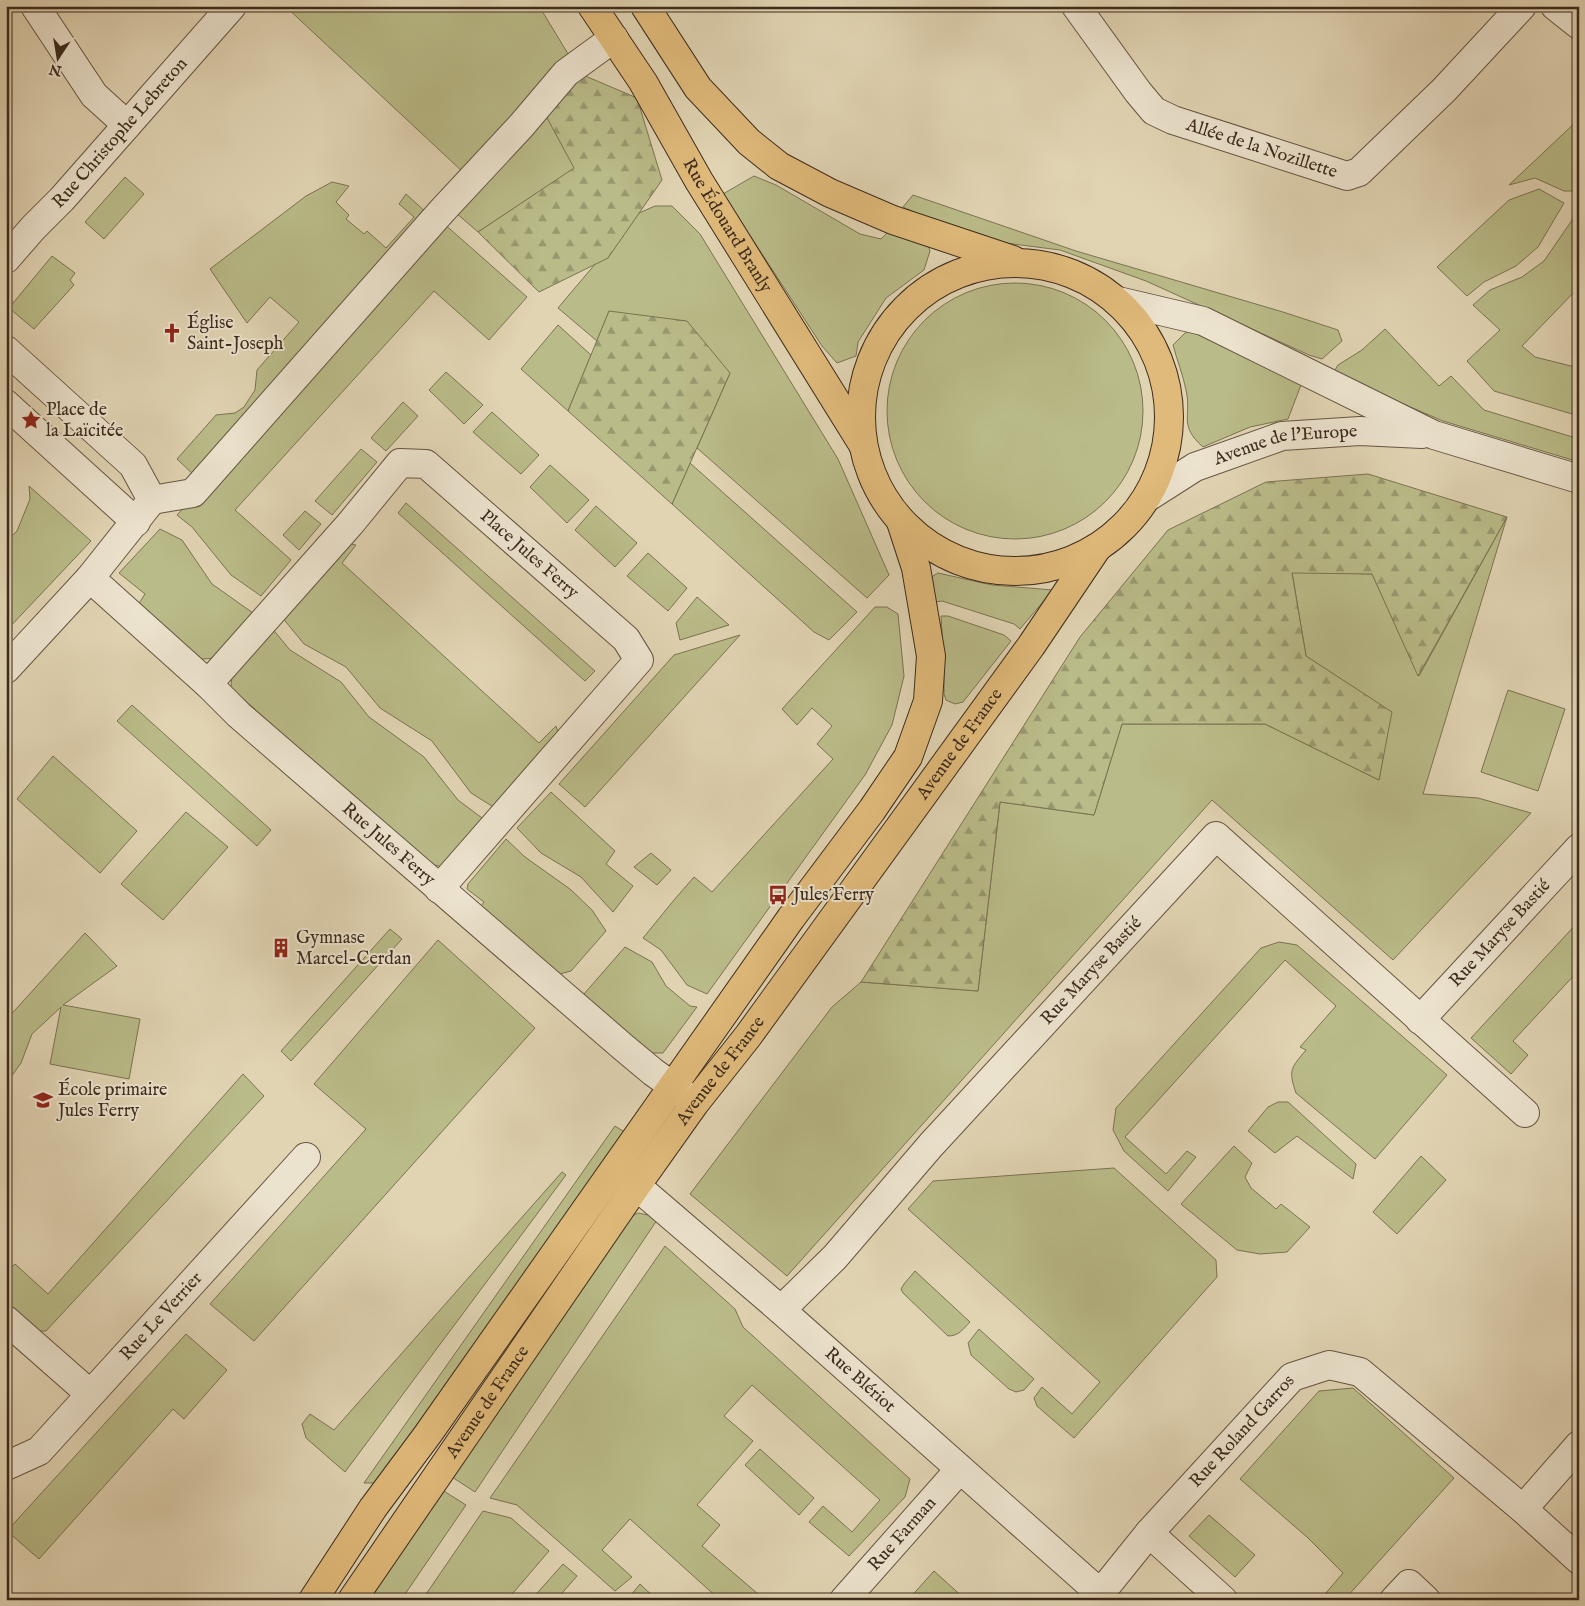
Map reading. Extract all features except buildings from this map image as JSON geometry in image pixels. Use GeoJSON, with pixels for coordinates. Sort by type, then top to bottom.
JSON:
{"type":"FeatureCollection","features":[{"type":"Feature","properties":{"kind":"main road","name":"Rue Édouard Branly"},"geometry":{"type":"LineString","coordinates":[[592,6],[643,82],[699,180],[862,443]]}},
{"type":"Feature","properties":{"kind":"main road"},"geometry":{"type":"LineString","coordinates":[[645,6],[698,88],[748,142],[779,166],[830,193],[893,220],[1016,262],[1071,272],[1118,301],[1151,342],[1168,393],[1167,446],[1148,497],[1126,526],[1097,548],[1048,568],[994,570],[944,554],[901,522],[876,485],[862,443],[862,389],[881,338],[916,297],[963,270],[1016,262]]}},
{"type":"Feature","properties":{"kind":"main road","name":"Avenue de France"},"geometry":{"type":"LineString","coordinates":[[352,1600],[626,1177],[673,1087],[908,757],[928,702],[931,656],[916,568],[901,522]]}},
{"type":"Feature","properties":{"kind":"main road","name":"Avenue de France"},"geometry":{"type":"LineString","coordinates":[[313,1600],[373,1508],[626,1177],[695,1102],[748,1036],[1031,646],[1097,548]]}},
{"type":"Feature","properties":{"kind":"street"},"geometry":{"type":"LineString","coordinates":[[35,6],[94,95],[127,125]]}},
{"type":"Feature","properties":{"kind":"street","name":"Rue Christophe Lebreton"},"geometry":{"type":"LineString","coordinates":[[6,259],[232,6]]}},
{"type":"Feature","properties":{"kind":"street","name":"Allée de la Nozillette"},"geometry":{"type":"LineString","coordinates":[[1076,6],[1154,112],[1173,120],[1348,176],[1359,172],[1444,90],[1522,6]]}},
{"type":"Feature","properties":{"kind":"street"},"geometry":{"type":"LineString","coordinates":[[1555,6],[1579,25]]}},
{"type":"Feature","properties":{"kind":"street"},"geometry":{"type":"LineString","coordinates":[[6,669],[90,578],[152,500],[193,493],[441,212],[521,126],[566,73],[614,38]]}},
{"type":"Feature","properties":{"kind":"street","name":"Avenue de l'Europe"},"geometry":{"type":"LineString","coordinates":[[1118,301],[1203,321],[1434,435],[1579,479]]}},
{"type":"Feature","properties":{"kind":"street"},"geometry":{"type":"LineString","coordinates":[[6,350],[134,465],[152,500]]}},
{"type":"Feature","properties":{"kind":"street"},"geometry":{"type":"LineString","coordinates":[[6,404],[136,522]]}},
{"type":"Feature","properties":{"kind":"street","name":"Avenue de l'Europe"},"geometry":{"type":"LineString","coordinates":[[1148,497],[1195,466],[1282,436],[1360,430],[1434,435]]}},
{"type":"Feature","properties":{"kind":"street","name":"Place Jules Ferry"},"geometry":{"type":"LineString","coordinates":[[208,684],[350,524],[400,463],[426,464],[626,639],[639,660],[439,889]]}},
{"type":"Feature","properties":{"kind":"street","name":"Rue Jules Ferry"},"geometry":{"type":"LineString","coordinates":[[90,578],[208,684],[239,715],[439,889],[673,1087],[695,1102]]}},
{"type":"Feature","properties":{"kind":"street","name":"Rue Maryse Bastié"},"geometry":{"type":"LineString","coordinates":[[782,1310],[835,1257],[931,1145],[1216,836],[1525,1113]]}},
{"type":"Feature","properties":{"kind":"street","name":"Rue Maryse Bastié"},"geometry":{"type":"LineString","coordinates":[[1420,1020],[1579,848]]}},
{"type":"Feature","properties":{"kind":"street","name":"Rue Le Verrier"},"geometry":{"type":"LineString","coordinates":[[6,1466],[39,1450],[306,1157]]}},
{"type":"Feature","properties":{"kind":"street","name":"Rue Blériot"},"geometry":{"type":"LineString","coordinates":[[626,1177],[782,1310],[960,1469],[1098,1597]]}},
{"type":"Feature","properties":{"kind":"street"},"geometry":{"type":"LineString","coordinates":[[6,1320],[89,1393]]}},
{"type":"Feature","properties":{"kind":"street","name":"Rue Roland Garros"},"geometry":{"type":"LineString","coordinates":[[1098,1597],[1149,1533],[1292,1377],[1329,1365],[1360,1372],[1523,1509],[1579,1560]]}},
{"type":"Feature","properties":{"kind":"street"},"geometry":{"type":"LineString","coordinates":[[1523,1509],[1579,1445]]}},
{"type":"Feature","properties":{"kind":"street","name":"Rue Farman"},"geometry":{"type":"LineString","coordinates":[[844,1600],[960,1469]]}},
{"type":"Feature","properties":{"kind":"street"},"geometry":{"type":"LineString","coordinates":[[1149,1533],[1222,1600]]}},
{"type":"Feature","properties":{"kind":"street"},"geometry":{"type":"LineString","coordinates":[[1394,1600],[1409,1584],[1426,1600]]}},
{"type":"Feature","properties":{"kind":"green space"},"geometry":{"type":"Polygon","coordinates":[[[285,6],[539,6],[573,62],[464,173],[285,6]]]}},
{"type":"Feature","properties":{"kind":"green space"},"geometry":{"type":"Polygon","coordinates":[[[583,75],[545,114],[575,168],[478,232],[455,212],[572,80],[583,75]]]}},
{"type":"Feature","properties":{"kind":"green space"},"geometry":{"type":"Polygon","coordinates":[[[583,75],[637,98],[662,180],[608,258],[539,292],[478,232],[574,168],[545,114],[583,75]]]}},
{"type":"Feature","properties":{"kind":"green space"},"geometry":{"type":"Polygon","coordinates":[[[1579,119],[1579,185],[1573,191],[1564,191],[1535,178],[1509,185],[1579,119]]]}},
{"type":"Feature","properties":{"kind":"green space"},"geometry":{"type":"Polygon","coordinates":[[[754,176],[776,185],[860,234],[881,239],[894,226],[926,239],[930,251],[924,270],[886,298],[858,342],[856,356],[837,363],[822,346],[723,194],[754,176]]]}},
{"type":"Feature","properties":{"kind":"green space"},"geometry":{"type":"Polygon","coordinates":[[[125,177],[144,194],[104,239],[85,222],[125,177]]]}},
{"type":"Feature","properties":{"kind":"green space"},"geometry":{"type":"Polygon","coordinates":[[[332,182],[349,186],[336,202],[349,215],[346,219],[364,234],[367,231],[386,248],[414,217],[399,204],[406,194],[429,215],[196,477],[177,459],[216,415],[235,413],[244,407],[255,390],[257,370],[299,322],[270,297],[247,323],[210,269],[306,196],[332,182]]]}},
{"type":"Feature","properties":{"kind":"green space"},"geometry":{"type":"Polygon","coordinates":[[[1539,189],[1564,203],[1538,247],[1516,266],[1484,282],[1467,296],[1437,267],[1509,200],[1539,189]]]}},
{"type":"Feature","properties":{"kind":"green space"},"geometry":{"type":"Polygon","coordinates":[[[913,195],[1076,251],[1338,330],[1342,341],[1322,359],[1309,355],[1146,281],[1060,250],[974,239],[903,207],[913,195]]]}},
{"type":"Feature","properties":{"kind":"green space"},"geometry":{"type":"Polygon","coordinates":[[[655,206],[672,206],[700,234],[838,459],[889,575],[867,598],[697,448],[730,373],[609,311],[597,341],[558,308],[596,263],[608,257],[639,213],[655,206]]]}},
{"type":"Feature","properties":{"kind":"green space"},"geometry":{"type":"Polygon","coordinates":[[[1579,210],[1579,287],[1522,346],[1535,357],[1579,368],[1579,416],[1494,391],[1467,361],[1500,330],[1473,305],[1490,290],[1522,277],[1544,261],[1579,210]]]}},
{"type":"Feature","properties":{"kind":"green space"},"geometry":{"type":"Polygon","coordinates":[[[442,222],[527,297],[489,340],[434,291],[235,510],[291,560],[261,596],[231,575],[192,527],[177,515],[442,222]]]}},
{"type":"Feature","properties":{"kind":"green space"},"geometry":{"type":"Polygon","coordinates":[[[52,256],[75,273],[70,280],[74,285],[34,329],[9,308],[52,256]]]}},
{"type":"Feature","properties":{"kind":"green space"},"geometry":{"type":"Polygon","coordinates":[[[1015,283],[1052,288],[1075,298],[1106,320],[1128,351],[1138,374],[1143,411],[1138,448],[1128,471],[1106,502],[1075,524],[1052,534],[1015,539],[978,534],[955,524],[924,502],[902,471],[892,448],[887,411],[892,374],[902,351],[924,320],[955,298],[978,288],[1015,283]]]}},
{"type":"Feature","properties":{"kind":"green space"},"geometry":{"type":"Polygon","coordinates":[[[609,311],[687,321],[730,373],[672,504],[568,411],[609,311]]]}},
{"type":"Feature","properties":{"kind":"green space"},"geometry":{"type":"Polygon","coordinates":[[[558,325],[591,355],[568,411],[521,369],[558,325]]]}},
{"type":"Feature","properties":{"kind":"green space"},"geometry":{"type":"Polygon","coordinates":[[[1197,327],[1301,385],[1288,419],[1250,427],[1203,447],[1195,439],[1188,426],[1186,390],[1173,345],[1185,333],[1197,327]]]}},
{"type":"Feature","properties":{"kind":"green space"},"geometry":{"type":"Polygon","coordinates":[[[1385,329],[1439,386],[1451,376],[1484,410],[1579,439],[1579,462],[1443,421],[1338,376],[1335,370],[1338,365],[1362,350],[1385,329]]]}},
{"type":"Feature","properties":{"kind":"green space"},"geometry":{"type":"Polygon","coordinates":[[[446,372],[483,405],[464,424],[429,390],[446,372]]]}},
{"type":"Feature","properties":{"kind":"green space"},"geometry":{"type":"Polygon","coordinates":[[[403,402],[418,416],[386,451],[371,438],[403,402]]]}},
{"type":"Feature","properties":{"kind":"green space"},"geometry":{"type":"Polygon","coordinates":[[[492,412],[539,455],[521,474],[473,432],[492,412]]]}},
{"type":"Feature","properties":{"kind":"green space"},"geometry":{"type":"Polygon","coordinates":[[[361,449],[377,462],[332,515],[315,501],[361,449]]]}},
{"type":"Feature","properties":{"kind":"green space"},"geometry":{"type":"Polygon","coordinates":[[[690,463],[857,612],[829,640],[814,632],[672,504],[690,463]]]}},
{"type":"Feature","properties":{"kind":"green space"},"geometry":{"type":"Polygon","coordinates":[[[550,465],[589,500],[567,523],[530,487],[550,465]]]}},
{"type":"Feature","properties":{"kind":"green space"},"geometry":{"type":"Polygon","coordinates":[[[1368,474],[1507,517],[1418,676],[1372,574],[1292,573],[1306,656],[1392,712],[1379,780],[1265,724],[1122,724],[1094,815],[1000,802],[978,991],[861,982],[1080,637],[1168,530],[1266,482],[1368,474]]]}},
{"type":"Feature","properties":{"kind":"green space"},"geometry":{"type":"Polygon","coordinates":[[[29,486],[91,541],[6,631],[6,541],[17,531],[30,499],[29,486]]]}},
{"type":"Feature","properties":{"kind":"green space"},"geometry":{"type":"Polygon","coordinates":[[[406,503],[595,671],[585,681],[398,513],[406,503]]]}},
{"type":"Feature","properties":{"kind":"green space"},"geometry":{"type":"Polygon","coordinates":[[[596,506],[637,543],[615,567],[575,530],[596,506]]]}},
{"type":"Feature","properties":{"kind":"green space"},"geometry":{"type":"Polygon","coordinates":[[[305,511],[321,524],[299,550],[283,535],[305,511]]]}},
{"type":"Feature","properties":{"kind":"green space"},"geometry":{"type":"Polygon","coordinates":[[[1507,517],[1423,794],[1478,798],[1531,813],[1393,960],[1212,800],[787,1276],[690,1194],[832,1007],[861,982],[978,991],[1000,802],[1094,815],[1122,724],[1265,724],[1379,780],[1391,712],[1306,656],[1292,572],[1372,574],[1419,676],[1507,517]]]}},
{"type":"Feature","properties":{"kind":"green space"},"geometry":{"type":"Polygon","coordinates":[[[160,529],[182,540],[212,584],[253,613],[217,658],[201,659],[138,605],[145,594],[119,573],[160,529]]]}},
{"type":"Feature","properties":{"kind":"green space"},"geometry":{"type":"Polygon","coordinates":[[[345,543],[356,545],[342,563],[539,743],[556,726],[558,732],[553,743],[495,808],[471,793],[432,741],[380,708],[346,667],[304,644],[281,616],[345,543]]]}},
{"type":"Feature","properties":{"kind":"green space"},"geometry":{"type":"Polygon","coordinates":[[[648,553],[687,588],[668,611],[627,576],[648,553]]]}},
{"type":"Feature","properties":{"kind":"green space"},"geometry":{"type":"Polygon","coordinates":[[[938,573],[992,585],[1053,590],[1020,629],[1014,624],[942,601],[935,602],[929,581],[938,573]]]}},
{"type":"Feature","properties":{"kind":"green space"},"geometry":{"type":"Polygon","coordinates":[[[697,597],[729,625],[680,640],[676,623],[697,597]]]}},
{"type":"Feature","properties":{"kind":"green space"},"geometry":{"type":"Polygon","coordinates":[[[875,607],[887,607],[898,614],[904,676],[892,725],[865,775],[707,994],[687,985],[661,950],[643,938],[694,877],[712,892],[833,759],[817,744],[832,726],[812,708],[797,725],[782,709],[875,607]]]}},
{"type":"Feature","properties":{"kind":"green space"},"geometry":{"type":"Polygon","coordinates":[[[941,616],[948,616],[1004,635],[1011,641],[963,702],[955,704],[946,700],[944,694],[941,616]]]}},
{"type":"Feature","properties":{"kind":"green space"},"geometry":{"type":"Polygon","coordinates":[[[271,627],[290,650],[341,682],[369,717],[424,757],[458,800],[486,821],[444,867],[429,864],[231,688],[232,671],[271,627]]]}},
{"type":"Feature","properties":{"kind":"green space"},"geometry":{"type":"Polygon","coordinates":[[[740,635],[585,807],[559,784],[674,655],[740,635]]]}},
{"type":"Feature","properties":{"kind":"green space"},"geometry":{"type":"Polygon","coordinates":[[[1508,690],[1565,709],[1538,791],[1481,772],[1508,690]]]}},
{"type":"Feature","properties":{"kind":"green space"},"geometry":{"type":"Polygon","coordinates":[[[132,705],[271,830],[257,846],[117,721],[132,705]]]}},
{"type":"Feature","properties":{"kind":"green space"},"geometry":{"type":"Polygon","coordinates":[[[53,756],[137,831],[100,873],[17,799],[53,756]]]}},
{"type":"Feature","properties":{"kind":"green space"},"geometry":{"type":"Polygon","coordinates":[[[551,792],[615,851],[606,864],[633,886],[613,912],[581,877],[541,853],[517,828],[551,792]]]}},
{"type":"Feature","properties":{"kind":"green space"},"geometry":{"type":"Polygon","coordinates":[[[186,812],[228,847],[163,920],[121,884],[186,812]]]}},
{"type":"Feature","properties":{"kind":"green space"},"geometry":{"type":"Polygon","coordinates":[[[506,839],[525,857],[570,889],[592,910],[606,931],[571,971],[560,974],[549,972],[479,909],[484,902],[467,889],[468,884],[506,839]]]}},
{"type":"Feature","properties":{"kind":"green space"},"geometry":{"type":"Polygon","coordinates":[[[651,853],[671,870],[657,885],[634,867],[651,853]]]}},
{"type":"Feature","properties":{"kind":"green space"},"geometry":{"type":"Polygon","coordinates":[[[1579,921],[1579,970],[1513,1041],[1528,1055],[1511,1074],[1471,1038],[1579,921]]]}},
{"type":"Feature","properties":{"kind":"green space"},"geometry":{"type":"Polygon","coordinates":[[[390,929],[402,939],[291,1061],[281,1051],[390,929]]]}},
{"type":"Feature","properties":{"kind":"green space"},"geometry":{"type":"Polygon","coordinates":[[[85,933],[117,966],[63,1005],[140,1019],[129,1079],[50,1064],[61,1007],[32,1034],[21,1063],[6,1084],[6,1020],[85,933]]]}},
{"type":"Feature","properties":{"kind":"green space"},"geometry":{"type":"Polygon","coordinates":[[[438,940],[535,1028],[254,1341],[210,1304],[366,1129],[314,1084],[438,940]]]}},
{"type":"Feature","properties":{"kind":"green space"},"geometry":{"type":"Polygon","coordinates":[[[1279,942],[1297,945],[1447,1075],[1375,1159],[1296,1093],[1292,1079],[1292,1070],[1306,1050],[1300,1047],[1336,1006],[1285,960],[1125,1137],[1166,1174],[1187,1151],[1196,1157],[1168,1191],[1124,1151],[1113,1130],[1116,1108],[1261,948],[1279,942]]]}},
{"type":"Feature","properties":{"kind":"green space"},"geometry":{"type":"Polygon","coordinates":[[[625,947],[652,962],[666,986],[690,1006],[697,1007],[663,1053],[649,1053],[585,1006],[584,994],[625,947]]]}},
{"type":"Feature","properties":{"kind":"green space"},"geometry":{"type":"Polygon","coordinates":[[[243,1074],[264,1096],[46,1331],[36,1331],[6,1304],[6,1273],[15,1264],[48,1294],[243,1074]]]}},
{"type":"Feature","properties":{"kind":"green space"},"geometry":{"type":"Polygon","coordinates":[[[1278,1102],[1288,1102],[1356,1164],[1353,1179],[1297,1136],[1275,1153],[1248,1131],[1268,1107],[1278,1102]]]}},
{"type":"Feature","properties":{"kind":"green space"},"geometry":{"type":"Polygon","coordinates":[[[615,1126],[626,1133],[378,1483],[364,1483],[615,1126]]]}},
{"type":"Feature","properties":{"kind":"green space"},"geometry":{"type":"Polygon","coordinates":[[[1234,1146],[1252,1163],[1245,1177],[1251,1188],[1276,1209],[1281,1204],[1310,1227],[1287,1252],[1260,1254],[1237,1250],[1181,1204],[1234,1146]]]}},
{"type":"Feature","properties":{"kind":"green space"},"geometry":{"type":"Polygon","coordinates":[[[1421,1156],[1446,1180],[1397,1234],[1373,1212],[1421,1156]]]}},
{"type":"Feature","properties":{"kind":"green space"},"geometry":{"type":"Polygon","coordinates":[[[1114,1168],[1216,1260],[1217,1277],[1074,1438],[1037,1406],[1034,1398],[1042,1387],[1072,1414],[1100,1382],[908,1209],[933,1181],[1114,1168]]]}},
{"type":"Feature","properties":{"kind":"green space"},"geometry":{"type":"Polygon","coordinates":[[[562,1172],[566,1175],[345,1472],[306,1438],[302,1424],[310,1414],[334,1430],[562,1172]]]}},
{"type":"Feature","properties":{"kind":"green space"},"geometry":{"type":"Polygon","coordinates":[[[638,1213],[648,1215],[657,1220],[475,1492],[449,1475],[624,1220],[638,1213]]]}},
{"type":"Feature","properties":{"kind":"green space"},"geometry":{"type":"Polygon","coordinates":[[[665,1246],[735,1309],[743,1327],[910,1479],[905,1497],[849,1556],[809,1522],[823,1506],[852,1532],[880,1500],[752,1385],[724,1416],[753,1441],[697,1505],[720,1525],[702,1546],[765,1600],[720,1600],[630,1519],[602,1550],[632,1577],[615,1591],[517,1505],[490,1498],[665,1246]]]}},
{"type":"Feature","properties":{"kind":"green space"},"geometry":{"type":"Polygon","coordinates":[[[915,1271],[970,1322],[960,1332],[948,1336],[903,1293],[901,1289],[915,1271]]]}},
{"type":"Feature","properties":{"kind":"green space"},"geometry":{"type":"Polygon","coordinates":[[[979,1329],[1034,1379],[1024,1390],[1016,1392],[1009,1389],[971,1355],[968,1343],[979,1329]]]}},
{"type":"Feature","properties":{"kind":"green space"},"geometry":{"type":"Polygon","coordinates":[[[186,1334],[227,1370],[184,1419],[173,1409],[39,1559],[7,1531],[186,1334]]]}},
{"type":"Feature","properties":{"kind":"green space"},"geometry":{"type":"Polygon","coordinates":[[[1353,1388],[1454,1478],[1344,1600],[1320,1600],[1343,1573],[1307,1537],[1240,1479],[1319,1391],[1353,1388]]]}},
{"type":"Feature","properties":{"kind":"green space"},"geometry":{"type":"Polygon","coordinates":[[[760,1449],[814,1498],[799,1515],[745,1465],[760,1449]]]}},
{"type":"Feature","properties":{"kind":"green space"},"geometry":{"type":"Polygon","coordinates":[[[439,1488],[466,1505],[401,1600],[364,1600],[439,1488]]]}},
{"type":"Feature","properties":{"kind":"green space"},"geometry":{"type":"Polygon","coordinates":[[[483,1511],[511,1518],[549,1551],[507,1600],[422,1600],[483,1511]]]}},
{"type":"Feature","properties":{"kind":"green space"},"geometry":{"type":"Polygon","coordinates":[[[1209,1515],[1255,1555],[1235,1577],[1189,1536],[1209,1515]]]}},
{"type":"Feature","properties":{"kind":"green space"},"geometry":{"type":"Polygon","coordinates":[[[563,1564],[577,1576],[556,1600],[531,1600],[563,1564]]]}},
{"type":"Feature","properties":{"kind":"green space"},"geometry":{"type":"Polygon","coordinates":[[[934,1571],[966,1600],[908,1600],[934,1571]]]}},
{"type":"Feature","properties":{"kind":"green space"},"geometry":{"type":"Polygon","coordinates":[[[640,1584],[657,1600],[627,1600],[640,1584]]]}},
{"type":"Feature","properties":{"kind":"place","name":"Église Saint-Joseph"},"geometry":{"type":"Point","coordinates":[172,333]}},
{"type":"Feature","properties":{"kind":"place","name":"Place de la Laïcitée"},"geometry":{"type":"Point","coordinates":[31,420]}},
{"type":"Feature","properties":{"kind":"place","name":"Jules Ferry"},"geometry":{"type":"Point","coordinates":[778,895]}},
{"type":"Feature","properties":{"kind":"place","name":"Gymnase Marcel-Cerdan"},"geometry":{"type":"Point","coordinates":[281,948]}},
{"type":"Feature","properties":{"kind":"place","name":"École primaire Jules Ferry"},"geometry":{"type":"Point","coordinates":[43,1100]}}]}
